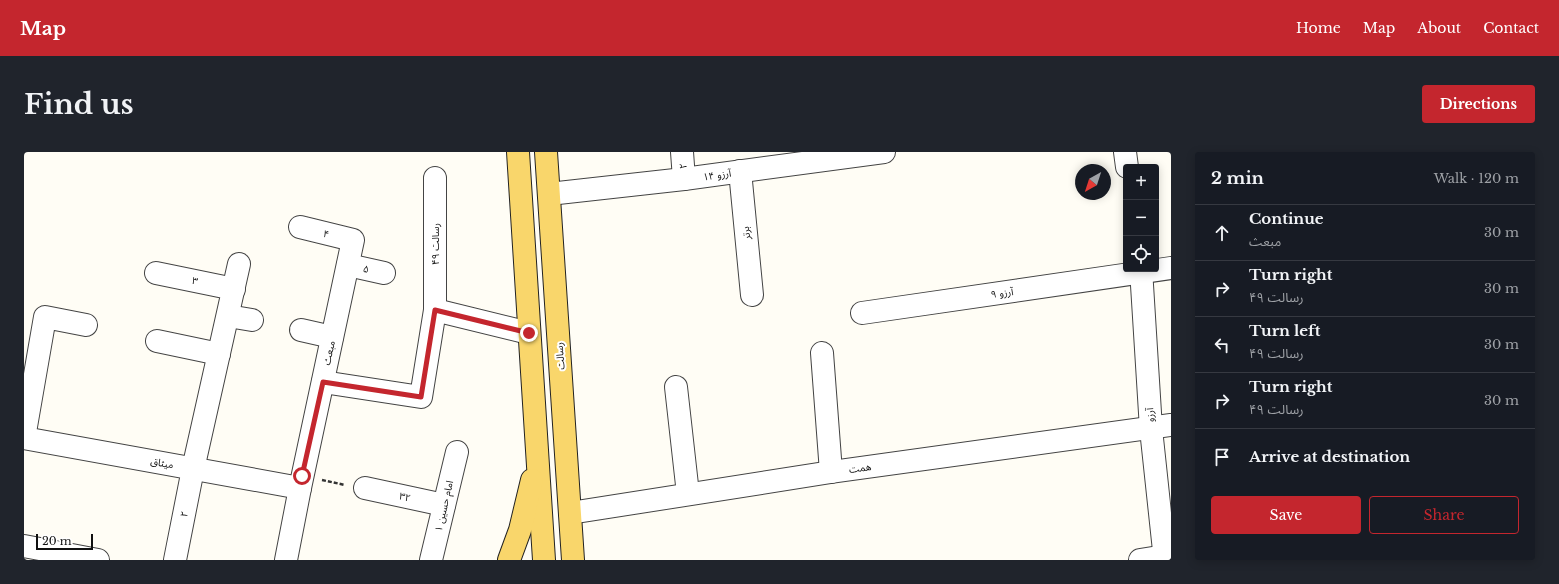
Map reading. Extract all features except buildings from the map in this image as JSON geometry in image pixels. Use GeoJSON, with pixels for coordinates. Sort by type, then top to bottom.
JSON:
{"type":"FeatureCollection","features":[{"type":"Feature","properties":{"kind":"main road"},"geometry":{"type":"LineString","coordinates":[[518,152],[544,560]]}},
{"type":"Feature","properties":{"kind":"main road","name":"رسالت"},"geometry":{"type":"LineString","coordinates":[[546,152],[573,560]]}},
{"type":"Feature","properties":{"kind":"main road"},"geometry":{"type":"LineString","coordinates":[[509,560],[520,530],[537,460]]}},
{"type":"Feature","properties":{"kind":"street","name":"۲"},"geometry":{"type":"LineString","coordinates":[[682,152],[684,180]]}},
{"type":"Feature","properties":{"kind":"street","name":"۱۴ آرزو"},"geometry":{"type":"LineString","coordinates":[[549,194],[684,180],[740,171],[770,160],[884,152]]}},
{"type":"Feature","properties":{"kind":"street"},"geometry":{"type":"LineString","coordinates":[[1125,152],[1127,164]]}},
{"type":"Feature","properties":{"kind":"street","name":"برتر"},"geometry":{"type":"LineString","coordinates":[[740,171],[752,295]]}},
{"type":"Feature","properties":{"kind":"street","name":"رسالت ۴۹"},"geometry":{"type":"LineString","coordinates":[[323,382],[421,397],[435,310],[435,178]]}},
{"type":"Feature","properties":{"kind":"street","name":"۴"},"geometry":{"type":"LineString","coordinates":[[300,227],[353,240]]}},
{"type":"Feature","properties":{"kind":"street","name":"مبعث"},"geometry":{"type":"LineString","coordinates":[[286,560],[301,482],[353,240]]}},
{"type":"Feature","properties":{"kind":"street","name":"۲"},"geometry":{"type":"LineString","coordinates":[[175,560],[192,468],[239,264]]}},
{"type":"Feature","properties":{"kind":"street","name":"۵"},"geometry":{"type":"LineString","coordinates":[[348,265],[384,273]]}},
{"type":"Feature","properties":{"kind":"street","name":"۹ آرزو"},"geometry":{"type":"LineString","coordinates":[[1159,269],[1171,268]]}},
{"type":"Feature","properties":{"kind":"street","name":"۹ آرزو"},"geometry":{"type":"LineString","coordinates":[[862,313],[1134,272]]}},
{"type":"Feature","properties":{"kind":"street","name":"آرزو"},"geometry":{"type":"LineString","coordinates":[[1141,272],[1161,427],[1167,557]]}},
{"type":"Feature","properties":{"kind":"street","name":"۳"},"geometry":{"type":"LineString","coordinates":[[156,273],[234,289]]}},
{"type":"Feature","properties":{"kind":"street"},"geometry":{"type":"LineString","coordinates":[[435,310],[529,333]]}},
{"type":"Feature","properties":{"kind":"street"},"geometry":{"type":"LineString","coordinates":[[228,316],[252,320]]}},
{"type":"Feature","properties":{"kind":"street"},"geometry":{"type":"LineString","coordinates":[[24,438],[45,317],[86,326]]}},
{"type":"Feature","properties":{"kind":"street"},"geometry":{"type":"LineString","coordinates":[[301,330],[332,337]]}},
{"type":"Feature","properties":{"kind":"street"},"geometry":{"type":"LineString","coordinates":[[157,341],[219,354]]}},
{"type":"Feature","properties":{"kind":"street"},"geometry":{"type":"LineString","coordinates":[[822,353],[831,472]]}},
{"type":"Feature","properties":{"kind":"street"},"geometry":{"type":"LineString","coordinates":[[676,387],[688,494]]}},
{"type":"Feature","properties":{"kind":"street","name":"همت"},"geometry":{"type":"LineString","coordinates":[[570,513],[831,472],[1161,427]]}},
{"type":"Feature","properties":{"kind":"street","name":"میثاق"},"geometry":{"type":"LineString","coordinates":[[24,438],[192,468],[301,482]]}},
{"type":"Feature","properties":{"kind":"street","name":"امام حسین ۱"},"geometry":{"type":"LineString","coordinates":[[431,560],[457,452]]}},
{"type":"Feature","properties":{"kind":"street","name":"۳۲"},"geometry":{"type":"LineString","coordinates":[[365,488],[444,505]]}},
{"type":"Feature","properties":{"kind":"street"},"geometry":{"type":"LineString","coordinates":[[24,546],[98,560]]}},
{"type":"Feature","properties":{"kind":"street"},"geometry":{"type":"LineString","coordinates":[[1140,560],[1167,557]]}},
{"type":"Feature","properties":{"kind":"path"},"geometry":{"type":"LineString","coordinates":[[301,482],[365,488]]}},
{"type":"Feature","properties":{"kind":"route"},"geometry":{"type":"LineString","coordinates":[[302,476],[323,382],[421,397],[435,310],[529,333]]}}]}
